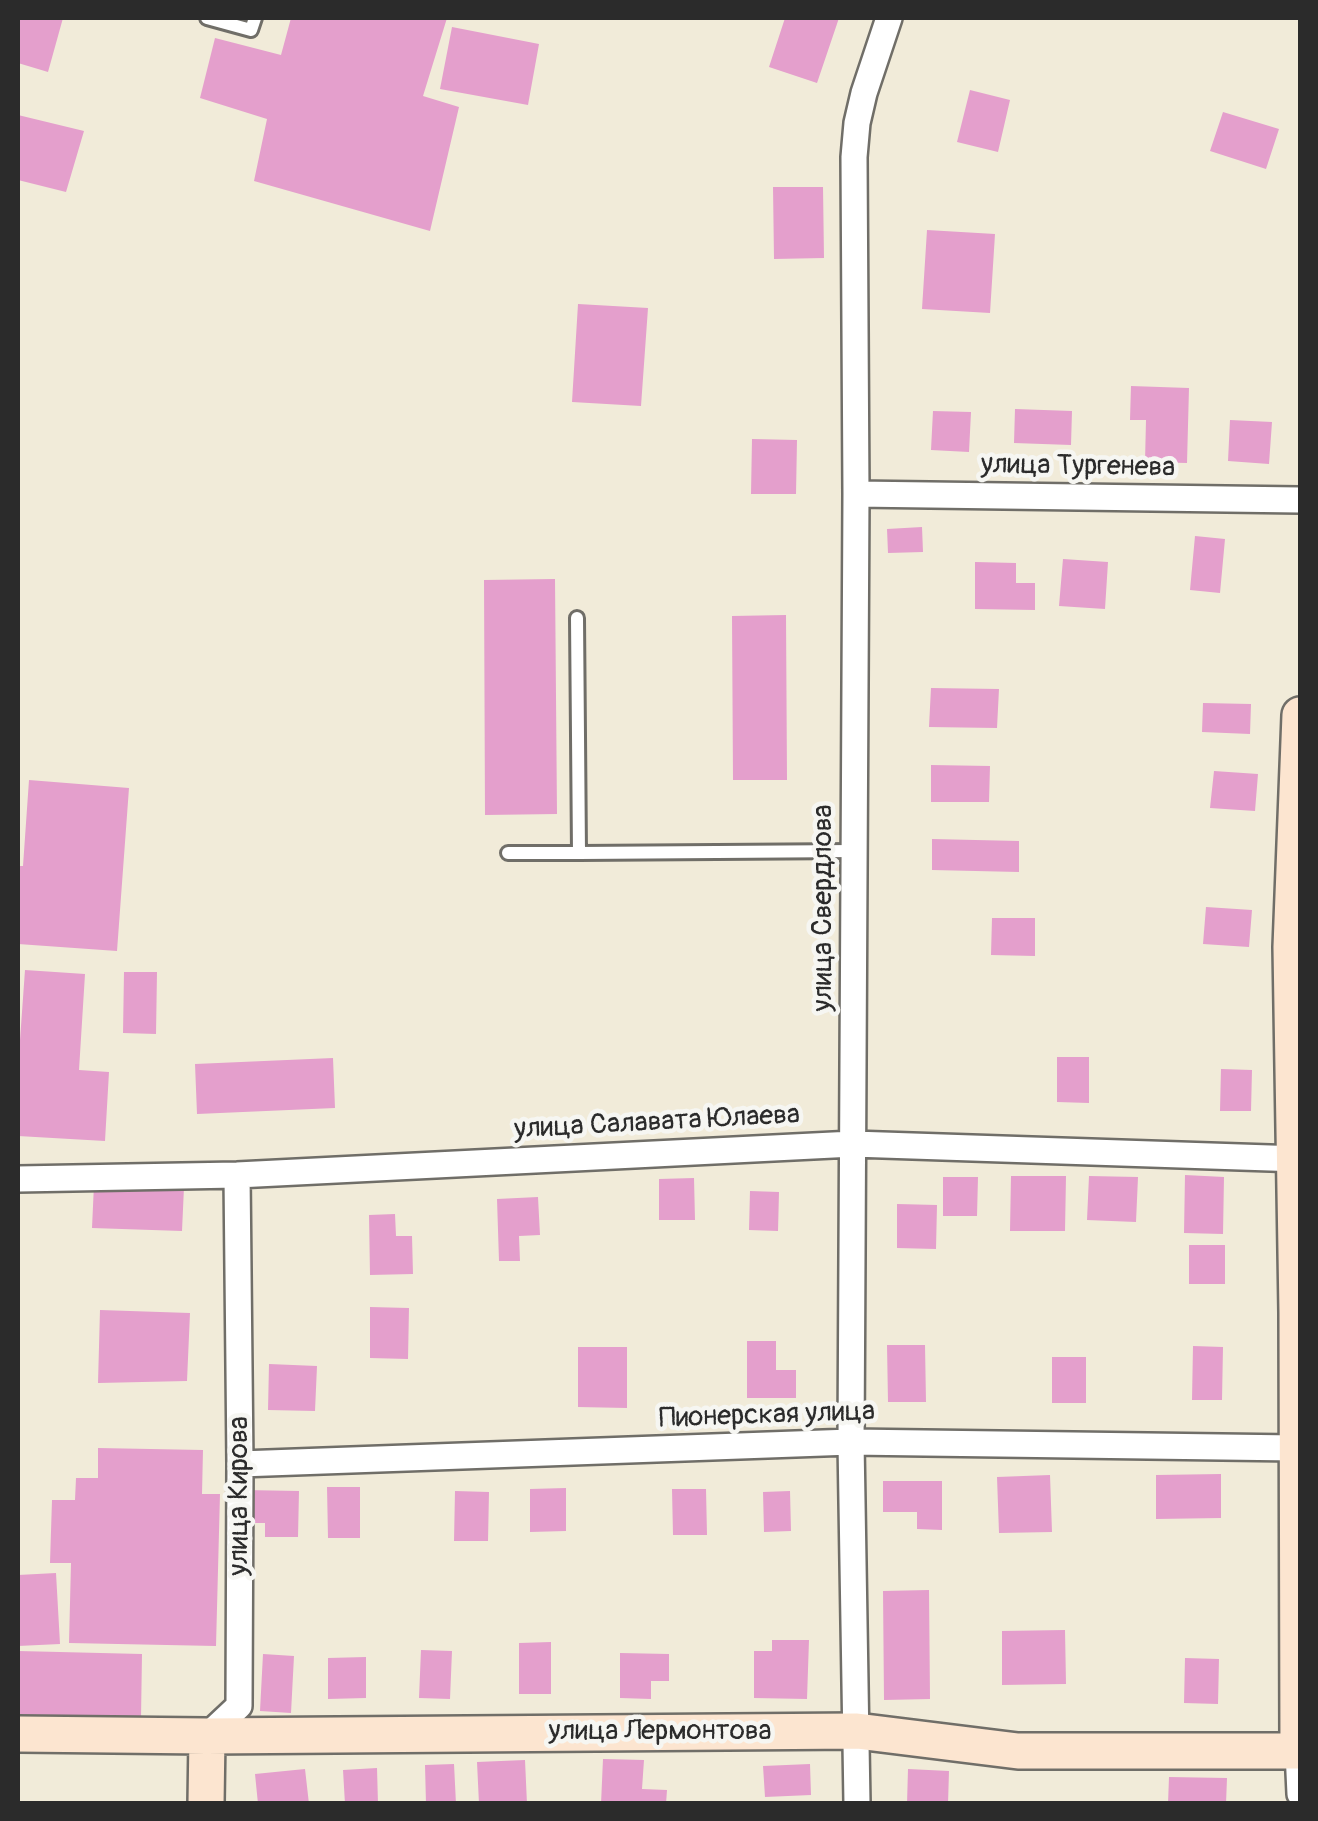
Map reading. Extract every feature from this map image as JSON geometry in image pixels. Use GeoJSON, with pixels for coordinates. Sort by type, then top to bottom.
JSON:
{"type":"FeatureCollection","features":[{"type":"Feature","properties":{"kind":"street","name":"улица Свердлова"},"geometry":{"type":"LineString","coordinates":[[857,1804],[851,1442],[854,157],[864,93],[890,18]]}},
{"type":"Feature","properties":{"kind":"street","name":"улица Тургенева"},"geometry":{"type":"LineString","coordinates":[[856,494],[1300,500]]}},
{"type":"Feature","properties":{"kind":"street"},"geometry":{"type":"LineString","coordinates":[[1300,715],[1292,947],[1298,1159],[1300,1794]]}},
{"type":"Feature","properties":{"kind":"street","name":"улица Салавата Юлаева"},"geometry":{"type":"LineString","coordinates":[[18,1180],[237,1175],[853,1144],[1298,1159]]}},
{"type":"Feature","properties":{"kind":"street","name":"улица Кирова"},"geometry":{"type":"LineString","coordinates":[[207,1736],[239,1706],[237,1175]]}},
{"type":"Feature","properties":{"kind":"street","name":"Пионерская улица"},"geometry":{"type":"LineString","coordinates":[[240,1464],[851,1442],[1296,1448]]}},
{"type":"Feature","properties":{"kind":"street","name":"улица Лермонтова"},"geometry":{"type":"LineString","coordinates":[[18,1734],[856,1731],[1018,1751],[1299,1751]]}},
{"type":"Feature","properties":{"kind":"street"},"geometry":{"type":"LineString","coordinates":[[206,1804],[207,1736]]}},
{"type":"Feature","properties":{"kind":"lane"},"geometry":{"type":"LineString","coordinates":[[208,18],[251,30],[255,18]]}},
{"type":"Feature","properties":{"kind":"lane"},"geometry":{"type":"LineString","coordinates":[[577,618],[579,852]]}},
{"type":"Feature","properties":{"kind":"lane"},"geometry":{"type":"LineString","coordinates":[[508,853],[854,851]]}},
{"type":"Feature","properties":{"kind":"building"},"geometry":{"type":"Polygon","coordinates":[[[18,18],[63,18],[48,72],[18,63],[18,18]]]}},
{"type":"Feature","properties":{"kind":"building"},"geometry":{"type":"Polygon","coordinates":[[[291,18],[447,18],[423,96],[459,107],[430,231],[254,181],[267,119],[200,98],[215,38],[281,55],[291,18]]]}},
{"type":"Feature","properties":{"kind":"building"},"geometry":{"type":"Polygon","coordinates":[[[785,18],[839,18],[817,83],[769,67],[785,18]]]}},
{"type":"Feature","properties":{"kind":"building"},"geometry":{"type":"Polygon","coordinates":[[[452,27],[539,44],[528,105],[440,89],[452,27]]]}},
{"type":"Feature","properties":{"kind":"building"},"geometry":{"type":"Polygon","coordinates":[[[970,90],[1010,100],[998,152],[957,142],[970,90]]]}},
{"type":"Feature","properties":{"kind":"building"},"geometry":{"type":"Polygon","coordinates":[[[1223,112],[1279,129],[1266,169],[1210,151],[1223,112]]]}},
{"type":"Feature","properties":{"kind":"building"},"geometry":{"type":"Polygon","coordinates":[[[18,115],[84,131],[66,192],[18,180],[18,115]]]}},
{"type":"Feature","properties":{"kind":"building"},"geometry":{"type":"Polygon","coordinates":[[[773,187],[823,187],[824,258],[774,259],[773,187]]]}},
{"type":"Feature","properties":{"kind":"building"},"geometry":{"type":"Polygon","coordinates":[[[927,230],[995,234],[990,313],[922,309],[927,230]]]}},
{"type":"Feature","properties":{"kind":"building"},"geometry":{"type":"Polygon","coordinates":[[[578,304],[648,308],[641,406],[572,402],[578,304]]]}},
{"type":"Feature","properties":{"kind":"building"},"geometry":{"type":"Polygon","coordinates":[[[1131,386],[1189,388],[1187,463],[1145,462],[1146,420],[1130,420],[1131,386]]]}},
{"type":"Feature","properties":{"kind":"building"},"geometry":{"type":"Polygon","coordinates":[[[1015,409],[1072,411],[1071,445],[1014,443],[1015,409]]]}},
{"type":"Feature","properties":{"kind":"building"},"geometry":{"type":"Polygon","coordinates":[[[933,411],[971,412],[969,452],[931,450],[933,411]]]}},
{"type":"Feature","properties":{"kind":"building"},"geometry":{"type":"Polygon","coordinates":[[[1230,420],[1272,422],[1269,464],[1228,461],[1230,420]]]}},
{"type":"Feature","properties":{"kind":"building"},"geometry":{"type":"Polygon","coordinates":[[[752,439],[797,440],[796,494],[751,494],[752,439]]]}},
{"type":"Feature","properties":{"kind":"building"},"geometry":{"type":"Polygon","coordinates":[[[922,527],[923,552],[888,553],[887,529],[922,527]]]}},
{"type":"Feature","properties":{"kind":"building"},"geometry":{"type":"Polygon","coordinates":[[[1195,536],[1225,539],[1220,593],[1190,590],[1195,536]]]}},
{"type":"Feature","properties":{"kind":"building"},"geometry":{"type":"Polygon","coordinates":[[[1063,559],[1108,562],[1105,609],[1059,606],[1063,559]]]}},
{"type":"Feature","properties":{"kind":"building"},"geometry":{"type":"Polygon","coordinates":[[[975,562],[1016,563],[1016,583],[1035,583],[1035,610],[975,609],[975,562]]]}},
{"type":"Feature","properties":{"kind":"building"},"geometry":{"type":"Polygon","coordinates":[[[555,579],[557,814],[485,815],[484,580],[555,579]]]}},
{"type":"Feature","properties":{"kind":"building"},"geometry":{"type":"Polygon","coordinates":[[[786,615],[787,780],[733,780],[732,616],[786,615]]]}},
{"type":"Feature","properties":{"kind":"building"},"geometry":{"type":"Polygon","coordinates":[[[931,688],[999,689],[997,728],[929,727],[931,688]]]}},
{"type":"Feature","properties":{"kind":"building"},"geometry":{"type":"Polygon","coordinates":[[[1203,703],[1251,704],[1250,734],[1202,732],[1203,703]]]}},
{"type":"Feature","properties":{"kind":"building"},"geometry":{"type":"Polygon","coordinates":[[[931,765],[990,766],[989,802],[931,802],[931,765]]]}},
{"type":"Feature","properties":{"kind":"building"},"geometry":{"type":"Polygon","coordinates":[[[1214,771],[1258,774],[1255,811],[1210,808],[1214,771]]]}},
{"type":"Feature","properties":{"kind":"building"},"geometry":{"type":"Polygon","coordinates":[[[29,780],[129,788],[117,951],[18,944],[18,866],[23,866],[29,780]]]}},
{"type":"Feature","properties":{"kind":"building"},"geometry":{"type":"Polygon","coordinates":[[[932,839],[1019,841],[1019,872],[932,870],[932,839]]]}},
{"type":"Feature","properties":{"kind":"building"},"geometry":{"type":"Polygon","coordinates":[[[1206,907],[1252,910],[1249,947],[1203,944],[1206,907]]]}},
{"type":"Feature","properties":{"kind":"building"},"geometry":{"type":"Polygon","coordinates":[[[992,918],[1035,918],[1035,956],[991,955],[992,918]]]}},
{"type":"Feature","properties":{"kind":"building"},"geometry":{"type":"Polygon","coordinates":[[[25,970],[85,974],[79,1070],[109,1072],[105,1141],[18,1136],[25,970]]]}},
{"type":"Feature","properties":{"kind":"building"},"geometry":{"type":"Polygon","coordinates":[[[124,972],[157,972],[156,1034],[123,1033],[124,972]]]}},
{"type":"Feature","properties":{"kind":"building"},"geometry":{"type":"Polygon","coordinates":[[[1057,1057],[1089,1057],[1089,1103],[1057,1102],[1057,1057]]]}},
{"type":"Feature","properties":{"kind":"building"},"geometry":{"type":"Polygon","coordinates":[[[333,1058],[335,1108],[197,1114],[195,1064],[333,1058]]]}},
{"type":"Feature","properties":{"kind":"building"},"geometry":{"type":"Polygon","coordinates":[[[1221,1069],[1252,1070],[1251,1111],[1220,1111],[1221,1069]]]}},
{"type":"Feature","properties":{"kind":"building"},"geometry":{"type":"Polygon","coordinates":[[[1185,1175],[1224,1177],[1223,1234],[1184,1233],[1185,1175]]]}},
{"type":"Feature","properties":{"kind":"building"},"geometry":{"type":"Polygon","coordinates":[[[1011,1176],[1066,1176],[1065,1231],[1010,1231],[1011,1176]]]}},
{"type":"Feature","properties":{"kind":"building"},"geometry":{"type":"Polygon","coordinates":[[[1089,1176],[1138,1177],[1136,1222],[1087,1220],[1089,1176]]]}},
{"type":"Feature","properties":{"kind":"building"},"geometry":{"type":"Polygon","coordinates":[[[943,1177],[978,1177],[977,1216],[943,1216],[943,1177]]]}},
{"type":"Feature","properties":{"kind":"building"},"geometry":{"type":"Polygon","coordinates":[[[694,1178],[695,1220],[659,1220],[659,1179],[694,1178]]]}},
{"type":"Feature","properties":{"kind":"building"},"geometry":{"type":"Polygon","coordinates":[[[94,1184],[184,1187],[182,1231],[92,1228],[94,1184]]]}},
{"type":"Feature","properties":{"kind":"building"},"geometry":{"type":"Polygon","coordinates":[[[750,1191],[779,1192],[778,1231],[749,1230],[750,1191]]]}},
{"type":"Feature","properties":{"kind":"building"},"geometry":{"type":"Polygon","coordinates":[[[538,1197],[540,1235],[519,1236],[520,1261],[499,1261],[497,1199],[538,1197]]]}},
{"type":"Feature","properties":{"kind":"building"},"geometry":{"type":"Polygon","coordinates":[[[897,1204],[937,1205],[936,1249],[897,1248],[897,1204]]]}},
{"type":"Feature","properties":{"kind":"building"},"geometry":{"type":"Polygon","coordinates":[[[395,1214],[396,1236],[412,1236],[413,1274],[370,1275],[369,1215],[395,1214]]]}},
{"type":"Feature","properties":{"kind":"building"},"geometry":{"type":"Polygon","coordinates":[[[1189,1245],[1225,1245],[1225,1284],[1189,1284],[1189,1245]]]}},
{"type":"Feature","properties":{"kind":"building"},"geometry":{"type":"Polygon","coordinates":[[[370,1307],[409,1308],[408,1359],[370,1358],[370,1307]]]}},
{"type":"Feature","properties":{"kind":"building"},"geometry":{"type":"Polygon","coordinates":[[[100,1310],[190,1313],[187,1381],[98,1383],[100,1310]]]}},
{"type":"Feature","properties":{"kind":"building"},"geometry":{"type":"Polygon","coordinates":[[[747,1341],[776,1341],[776,1370],[796,1370],[796,1398],[747,1398],[747,1341]]]}},
{"type":"Feature","properties":{"kind":"building"},"geometry":{"type":"Polygon","coordinates":[[[887,1345],[925,1345],[926,1402],[888,1402],[887,1345]]]}},
{"type":"Feature","properties":{"kind":"building"},"geometry":{"type":"Polygon","coordinates":[[[1193,1346],[1223,1347],[1222,1400],[1192,1400],[1193,1346]]]}},
{"type":"Feature","properties":{"kind":"building"},"geometry":{"type":"Polygon","coordinates":[[[578,1347],[627,1347],[627,1408],[578,1407],[578,1347]]]}},
{"type":"Feature","properties":{"kind":"building"},"geometry":{"type":"Polygon","coordinates":[[[1052,1357],[1086,1357],[1086,1403],[1052,1403],[1052,1357]]]}},
{"type":"Feature","properties":{"kind":"building"},"geometry":{"type":"Polygon","coordinates":[[[269,1364],[317,1366],[315,1411],[268,1410],[269,1364]]]}},
{"type":"Feature","properties":{"kind":"building"},"geometry":{"type":"Polygon","coordinates":[[[98,1448],[203,1450],[202,1494],[220,1494],[216,1646],[69,1643],[71,1563],[50,1563],[52,1500],[75,1500],[76,1478],[98,1478],[98,1448]]]}},
{"type":"Feature","properties":{"kind":"building"},"geometry":{"type":"Polygon","coordinates":[[[1221,1474],[1221,1518],[1156,1519],[1156,1475],[1221,1474]]]}},
{"type":"Feature","properties":{"kind":"building"},"geometry":{"type":"Polygon","coordinates":[[[1050,1475],[1052,1532],[999,1533],[997,1477],[1050,1475]]]}},
{"type":"Feature","properties":{"kind":"building"},"geometry":{"type":"Polygon","coordinates":[[[883,1481],[942,1481],[942,1530],[917,1529],[917,1512],[883,1512],[883,1481]]]}},
{"type":"Feature","properties":{"kind":"building"},"geometry":{"type":"Polygon","coordinates":[[[327,1487],[360,1487],[360,1538],[328,1538],[327,1487]]]}},
{"type":"Feature","properties":{"kind":"building"},"geometry":{"type":"Polygon","coordinates":[[[566,1488],[566,1531],[530,1532],[530,1489],[566,1488]]]}},
{"type":"Feature","properties":{"kind":"building"},"geometry":{"type":"Polygon","coordinates":[[[672,1489],[706,1489],[707,1535],[673,1535],[672,1489]]]}},
{"type":"Feature","properties":{"kind":"building"},"geometry":{"type":"Polygon","coordinates":[[[244,1490],[299,1491],[298,1537],[265,1537],[265,1523],[244,1523],[244,1490]]]}},
{"type":"Feature","properties":{"kind":"building"},"geometry":{"type":"Polygon","coordinates":[[[455,1491],[489,1492],[488,1541],[454,1541],[455,1491]]]}},
{"type":"Feature","properties":{"kind":"building"},"geometry":{"type":"Polygon","coordinates":[[[790,1491],[791,1531],[764,1532],[763,1492],[790,1491]]]}},
{"type":"Feature","properties":{"kind":"building"},"geometry":{"type":"Polygon","coordinates":[[[56,1573],[60,1644],[18,1646],[18,1575],[56,1573]]]}},
{"type":"Feature","properties":{"kind":"building"},"geometry":{"type":"Polygon","coordinates":[[[929,1590],[930,1699],[884,1700],[883,1591],[929,1590]]]}},
{"type":"Feature","properties":{"kind":"building"},"geometry":{"type":"Polygon","coordinates":[[[1065,1630],[1066,1684],[1002,1685],[1002,1631],[1065,1630]]]}},
{"type":"Feature","properties":{"kind":"building"},"geometry":{"type":"Polygon","coordinates":[[[772,1640],[809,1640],[807,1699],[754,1698],[754,1651],[772,1651],[772,1640]]]}},
{"type":"Feature","properties":{"kind":"building"},"geometry":{"type":"Polygon","coordinates":[[[551,1642],[551,1694],[519,1694],[519,1643],[551,1642]]]}},
{"type":"Feature","properties":{"kind":"building"},"geometry":{"type":"Polygon","coordinates":[[[421,1650],[452,1651],[450,1699],[419,1698],[421,1650]]]}},
{"type":"Feature","properties":{"kind":"building"},"geometry":{"type":"Polygon","coordinates":[[[18,1651],[142,1654],[141,1718],[18,1715],[18,1651]]]}},
{"type":"Feature","properties":{"kind":"building"},"geometry":{"type":"Polygon","coordinates":[[[620,1653],[669,1654],[669,1681],[651,1681],[651,1699],[620,1698],[620,1653]]]}},
{"type":"Feature","properties":{"kind":"building"},"geometry":{"type":"Polygon","coordinates":[[[263,1654],[294,1656],[291,1713],[260,1711],[263,1654]]]}},
{"type":"Feature","properties":{"kind":"building"},"geometry":{"type":"Polygon","coordinates":[[[366,1657],[366,1698],[328,1699],[328,1658],[366,1657]]]}},
{"type":"Feature","properties":{"kind":"building"},"geometry":{"type":"Polygon","coordinates":[[[1185,1658],[1219,1659],[1218,1704],[1184,1703],[1185,1658]]]}},
{"type":"Feature","properties":{"kind":"building"},"geometry":{"type":"Polygon","coordinates":[[[603,1759],[644,1760],[642,1789],[667,1790],[666,1804],[601,1804],[603,1759]]]}},
{"type":"Feature","properties":{"kind":"building"},"geometry":{"type":"Polygon","coordinates":[[[525,1760],[527,1804],[479,1804],[477,1762],[525,1760]]]}},
{"type":"Feature","properties":{"kind":"building"},"geometry":{"type":"Polygon","coordinates":[[[454,1764],[456,1804],[426,1804],[425,1765],[454,1764]]]}},
{"type":"Feature","properties":{"kind":"building"},"geometry":{"type":"Polygon","coordinates":[[[810,1764],[811,1795],[765,1797],[763,1766],[810,1764]]]}},
{"type":"Feature","properties":{"kind":"building"},"geometry":{"type":"Polygon","coordinates":[[[377,1768],[378,1804],[345,1804],[343,1770],[377,1768]]]}},
{"type":"Feature","properties":{"kind":"building"},"geometry":{"type":"Polygon","coordinates":[[[305,1769],[309,1804],[258,1804],[255,1774],[305,1769]]]}},
{"type":"Feature","properties":{"kind":"building"},"geometry":{"type":"Polygon","coordinates":[[[908,1769],[949,1771],[948,1804],[907,1804],[908,1769]]]}},
{"type":"Feature","properties":{"kind":"building"},"geometry":{"type":"Polygon","coordinates":[[[1169,1777],[1227,1778],[1226,1804],[1168,1804],[1169,1777]]]}}]}
